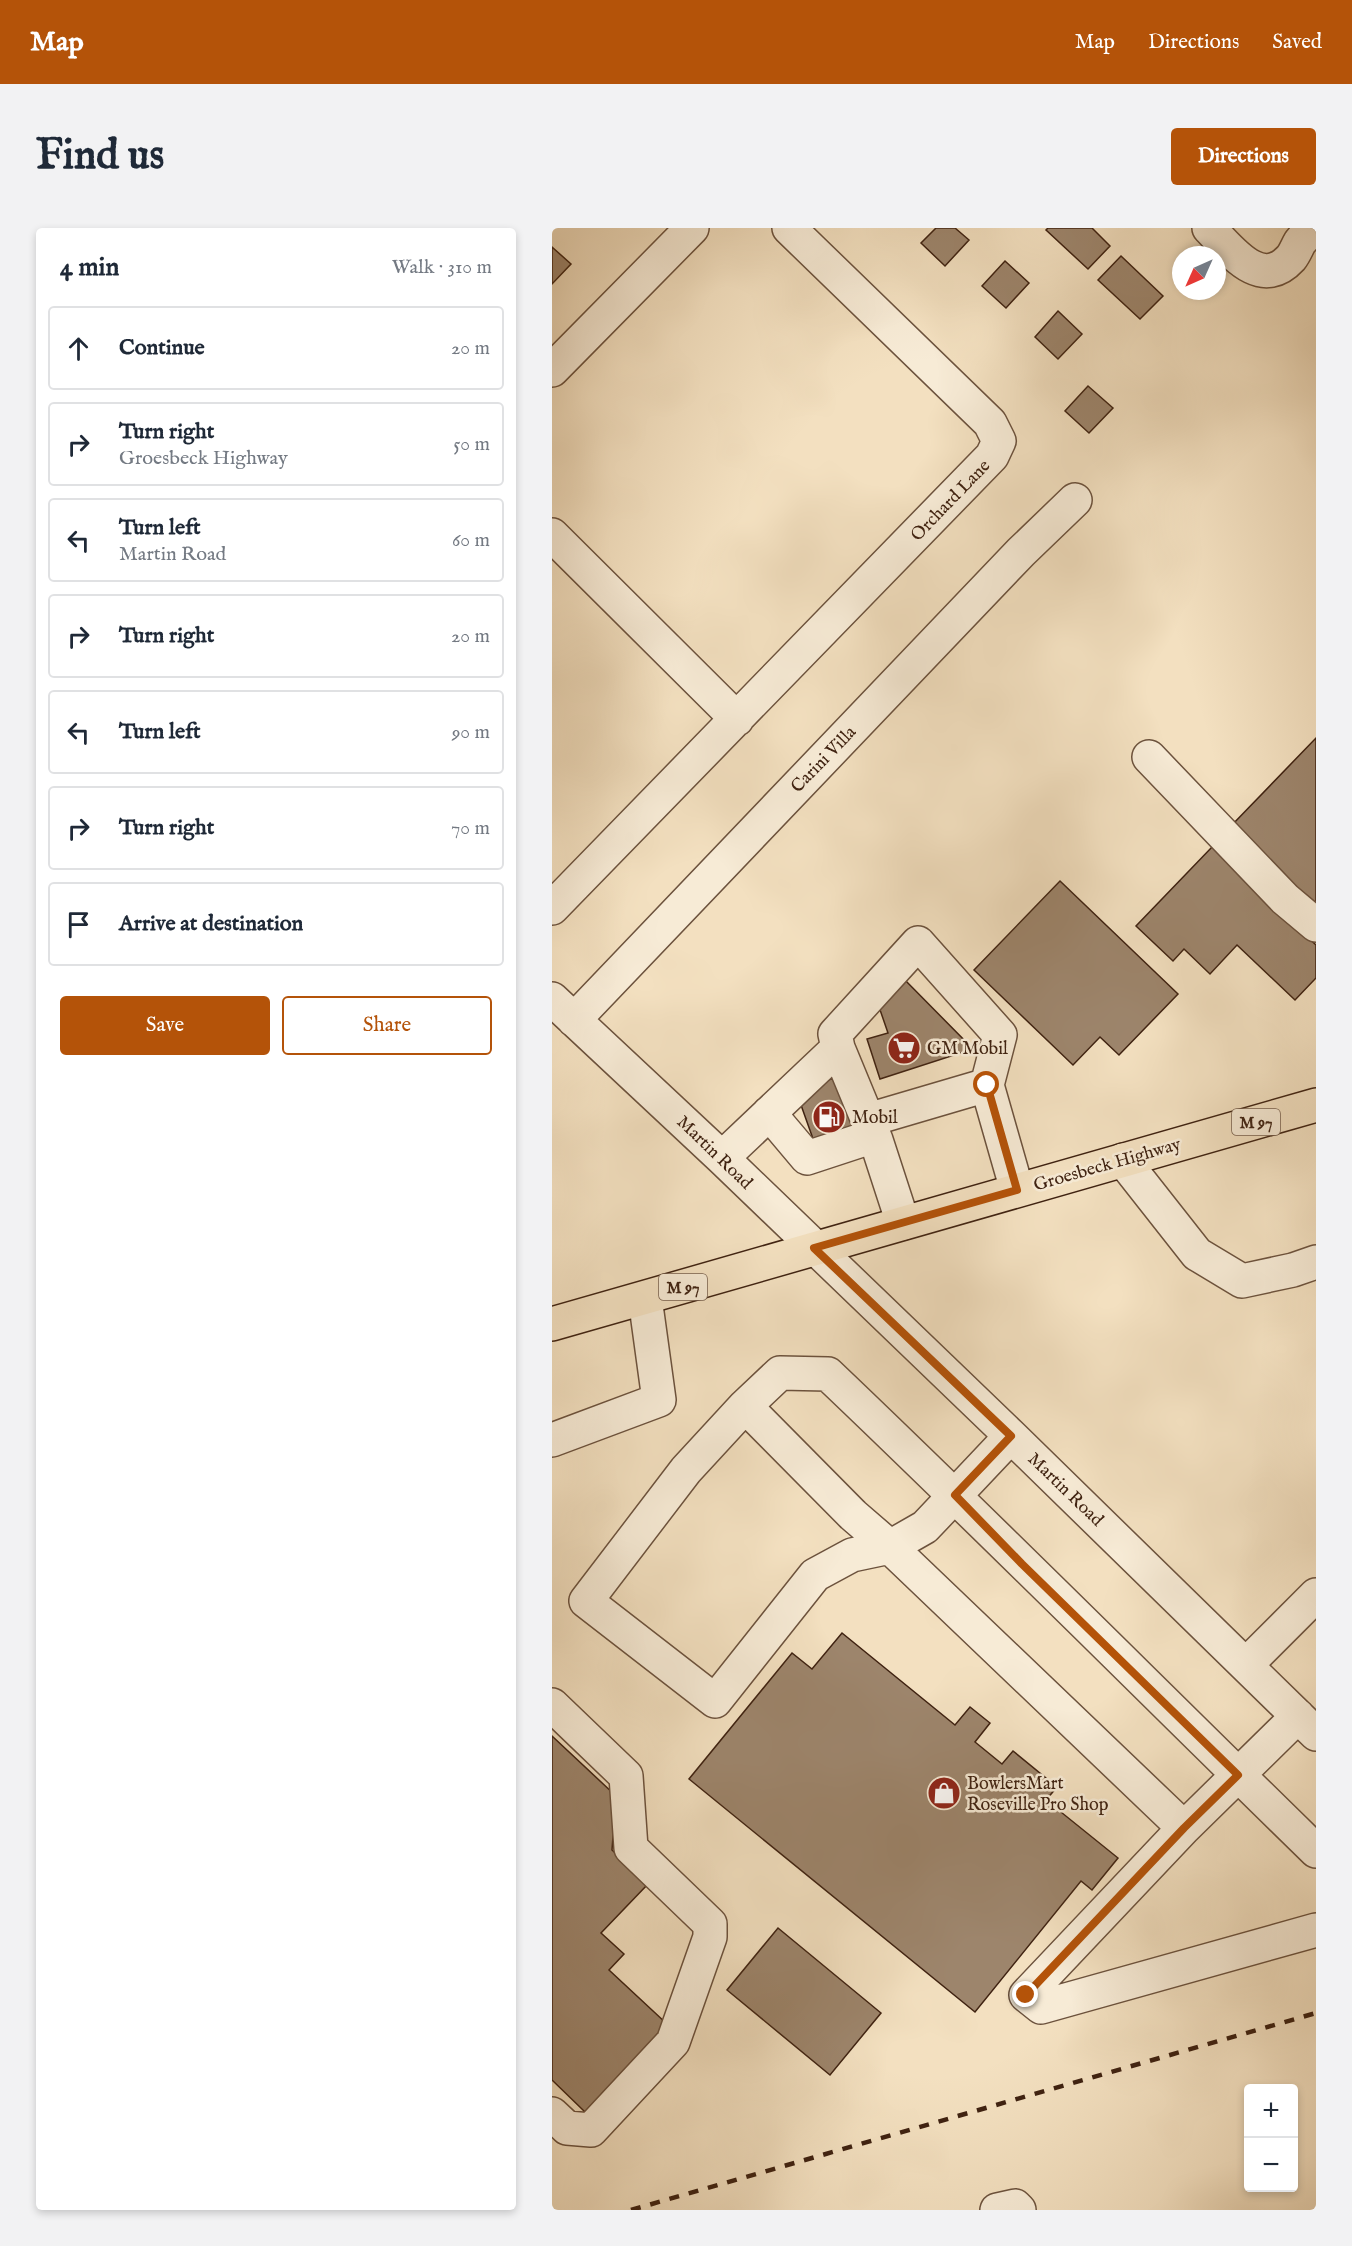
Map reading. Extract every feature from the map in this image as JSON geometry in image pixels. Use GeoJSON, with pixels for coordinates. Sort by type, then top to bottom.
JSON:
{"type":"FeatureCollection","features":[{"type":"Feature","properties":{"kind":"main road","name":"Groesbeck Highway"},"geometry":{"type":"LineString","coordinates":[[552,1324],[1316,1105]]}},
{"type":"Feature","properties":{"kind":"street"},"geometry":{"type":"LineString","coordinates":[[552,370],[692,228]]}},
{"type":"Feature","properties":{"kind":"street","name":"Orchard Lane"},"geometry":{"type":"LineString","coordinates":[[552,908],[992,456],[999,441],[990,423],[789,228]]}},
{"type":"Feature","properties":{"kind":"street"},"geometry":{"type":"LineString","coordinates":[[1209,228],[1241,262],[1260,270],[1276,270],[1291,258],[1301,241],[1313,228]]}},
{"type":"Feature","properties":{"kind":"street","name":"Carini Villa"},"geometry":{"type":"LineString","coordinates":[[563,1009],[1075,500]]}},
{"type":"Feature","properties":{"kind":"street"},"geometry":{"type":"LineString","coordinates":[[552,536],[737,719]]}},
{"type":"Feature","properties":{"kind":"street"},"geometry":{"type":"LineString","coordinates":[[1149,757],[1285,899],[1316,925]]}},
{"type":"Feature","properties":{"kind":"street"},"geometry":{"type":"LineString","coordinates":[[903,1223],[871,1128],[838,1048],[835,1034],[918,943],[1000,1035],[987,1085],[1017,1190]]}},
{"type":"Feature","properties":{"kind":"street","name":"Martin Road"},"geometry":{"type":"LineString","coordinates":[[563,1009],[722,1158],[1011,1436],[1307,1725]]}},
{"type":"Feature","properties":{"kind":"street"},"geometry":{"type":"LineString","coordinates":[[722,1158],[838,1048]]}},
{"type":"Feature","properties":{"kind":"street"},"geometry":{"type":"LineString","coordinates":[[769,1113],[807,1158],[871,1128],[987,1085]]}},
{"type":"Feature","properties":{"kind":"street"},"geometry":{"type":"LineString","coordinates":[[1123,1160],[1197,1254],[1242,1281],[1293,1270],[1316,1262]]}},
{"type":"Feature","properties":{"kind":"street"},"geometry":{"type":"LineString","coordinates":[[552,1440],[659,1400],[645,1298]]}},
{"type":"Feature","properties":{"kind":"street"},"geometry":{"type":"LineString","coordinates":[[1011,1436],[955,1495],[925,1527],[890,1547],[852,1555],[815,1575],[715,1701],[586,1601],[686,1470],[745,1406],[780,1373],[828,1374],[955,1495],[1022,1564],[1316,1851]]}},
{"type":"Feature","properties":{"kind":"street"},"geometry":{"type":"LineString","coordinates":[[745,1406],[853,1515],[890,1547],[1184,1828]]}},
{"type":"Feature","properties":{"kind":"street"},"geometry":{"type":"LineString","coordinates":[[1246,1665],[1316,1595]]}},
{"type":"Feature","properties":{"kind":"street"},"geometry":{"type":"LineString","coordinates":[[552,1705],[626,1776],[631,1848],[710,1924],[710,1937],[673,2042],[591,2130],[567,2128],[552,2114]]}},
{"type":"Feature","properties":{"kind":"street"},"geometry":{"type":"LineString","coordinates":[[1307,1725],[1238,1775],[1184,1828],[1026,1995],[1041,2007],[1316,1930]]}},
{"type":"Feature","properties":{"kind":"street"},"geometry":{"type":"LineString","coordinates":[[997,2210],[1015,2206],[1019,2210]]}},
{"type":"Feature","properties":{"kind":"building"},"geometry":{"type":"Polygon","coordinates":[[[936,228],[955,228],[969,240],[945,266],[921,243],[936,228]]]}},
{"type":"Feature","properties":{"kind":"building"},"geometry":{"type":"Polygon","coordinates":[[[1048,228],[1092,228],[1110,246],[1088,269],[1046,230],[1048,228]]]}},
{"type":"Feature","properties":{"kind":"building"},"geometry":{"type":"Polygon","coordinates":[[[552,247],[571,264],[552,284],[552,247]]]}},
{"type":"Feature","properties":{"kind":"building"},"geometry":{"type":"Polygon","coordinates":[[[1121,256],[1163,296],[1140,319],[1098,280],[1121,256]]]}},
{"type":"Feature","properties":{"kind":"building"},"geometry":{"type":"Polygon","coordinates":[[[1005,261],[1029,283],[1006,308],[982,286],[1005,261]]]}},
{"type":"Feature","properties":{"kind":"building"},"geometry":{"type":"Polygon","coordinates":[[[1058,311],[1082,334],[1058,359],[1035,337],[1058,311]]]}},
{"type":"Feature","properties":{"kind":"building"},"geometry":{"type":"Polygon","coordinates":[[[1088,386],[1113,408],[1089,433],[1065,411],[1088,386]]]}},
{"type":"Feature","properties":{"kind":"building"},"geometry":{"type":"Polygon","coordinates":[[[1316,738],[1316,909],[1231,826],[1316,738]]]}},
{"type":"Feature","properties":{"kind":"building"},"geometry":{"type":"Polygon","coordinates":[[[1212,847],[1316,945],[1316,978],[1295,1000],[1237,945],[1210,974],[1184,949],[1173,961],[1136,926],[1212,847]]]}},
{"type":"Feature","properties":{"kind":"building"},"geometry":{"type":"Polygon","coordinates":[[[1060,881],[1178,994],[1119,1055],[1100,1037],[1073,1065],[974,970],[1060,881]]]}},
{"type":"Feature","properties":{"kind":"building"},"geometry":{"type":"Polygon","coordinates":[[[902,977],[973,1049],[880,1079],[867,1039],[888,1033],[877,1001],[902,977]]]}},
{"type":"Feature","properties":{"kind":"building"},"geometry":{"type":"Polygon","coordinates":[[[840,1076],[861,1135],[817,1150],[796,1091],[840,1076]]]}},
{"type":"Feature","properties":{"kind":"building"},"geometry":{"type":"Polygon","coordinates":[[[842,1633],[955,1725],[970,1707],[990,1723],[975,1742],[1002,1764],[1013,1751],[1057,1787],[1046,1800],[1118,1858],[1092,1890],[1081,1881],[975,2012],[689,1779],[792,1653],[812,1669],[842,1633]]]}},
{"type":"Feature","properties":{"kind":"building"},"geometry":{"type":"Polygon","coordinates":[[[552,1736],[616,1796],[612,1850],[648,1884],[601,1933],[624,1954],[609,1970],[667,2024],[585,2112],[552,2080],[552,1736]]]}},
{"type":"Feature","properties":{"kind":"building"},"geometry":{"type":"Polygon","coordinates":[[[778,1928],[881,2013],[830,2075],[727,1990],[778,1928]]]}},
{"type":"Feature","properties":{"kind":"railway"},"geometry":{"type":"LineString","coordinates":[[631,2210],[1316,2013]]}},
{"type":"Feature","properties":{"kind":"place","name":"GM Mobil"},"geometry":{"type":"Point","coordinates":[904,1048]}},
{"type":"Feature","properties":{"kind":"place","name":"Mobil"},"geometry":{"type":"Point","coordinates":[829,1117]}},
{"type":"Feature","properties":{"kind":"place","name":"BowlersMart Roseville Pro Shop"},"geometry":{"type":"Point","coordinates":[944,1793]}},
{"type":"Feature","properties":{"kind":"route"},"geometry":{"type":"LineString","coordinates":[[987,1085],[1017,1190],[814,1248],[1011,1436],[955,1495],[1022,1564],[1238,1775],[1184,1828],[1026,1995]]}}]}
